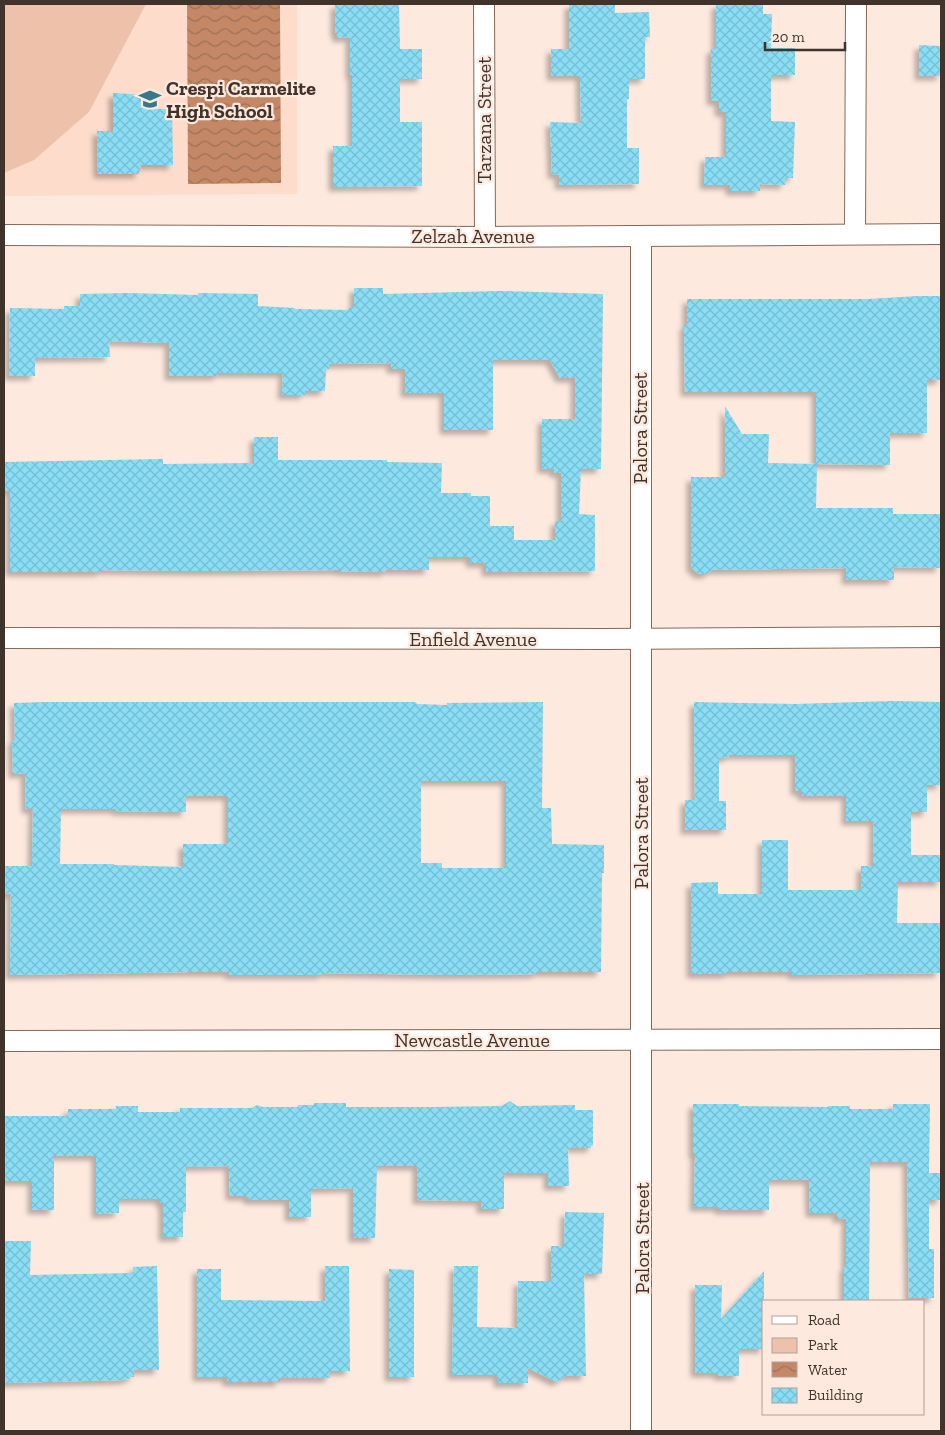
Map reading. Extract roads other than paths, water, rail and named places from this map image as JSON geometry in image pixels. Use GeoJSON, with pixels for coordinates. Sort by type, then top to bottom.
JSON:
{"type":"FeatureCollection","features":[{"type":"Feature","properties":{"kind":"street","name":"Tarzana Street"},"geometry":{"type":"LineString","coordinates":[[484,4],[485,237]]}},
{"type":"Feature","properties":{"kind":"street"},"geometry":{"type":"LineString","coordinates":[[855,234],[856,4]]}},
{"type":"Feature","properties":{"kind":"street","name":"Zelzah Avenue"},"geometry":{"type":"LineString","coordinates":[[4,235],[485,237],[941,234]]}},
{"type":"Feature","properties":{"kind":"street","name":"Palora Street"},"geometry":{"type":"LineString","coordinates":[[641,236],[641,1431]]}},
{"type":"Feature","properties":{"kind":"street","name":"Enfield Avenue"},"geometry":{"type":"LineString","coordinates":[[4,638],[941,637]]}},
{"type":"Feature","properties":{"kind":"street","name":"Newcastle Avenue"},"geometry":{"type":"LineString","coordinates":[[4,1041],[941,1039]]}},
{"type":"Feature","properties":{"kind":"water"},"geometry":{"type":"Polygon","coordinates":[[[187,4],[280,4],[281,183],[188,184],[187,4]]]}},
{"type":"Feature","properties":{"kind":"place","name":"Crespi Carmelite High School"},"geometry":{"type":"Point","coordinates":[150,99]}}]}
